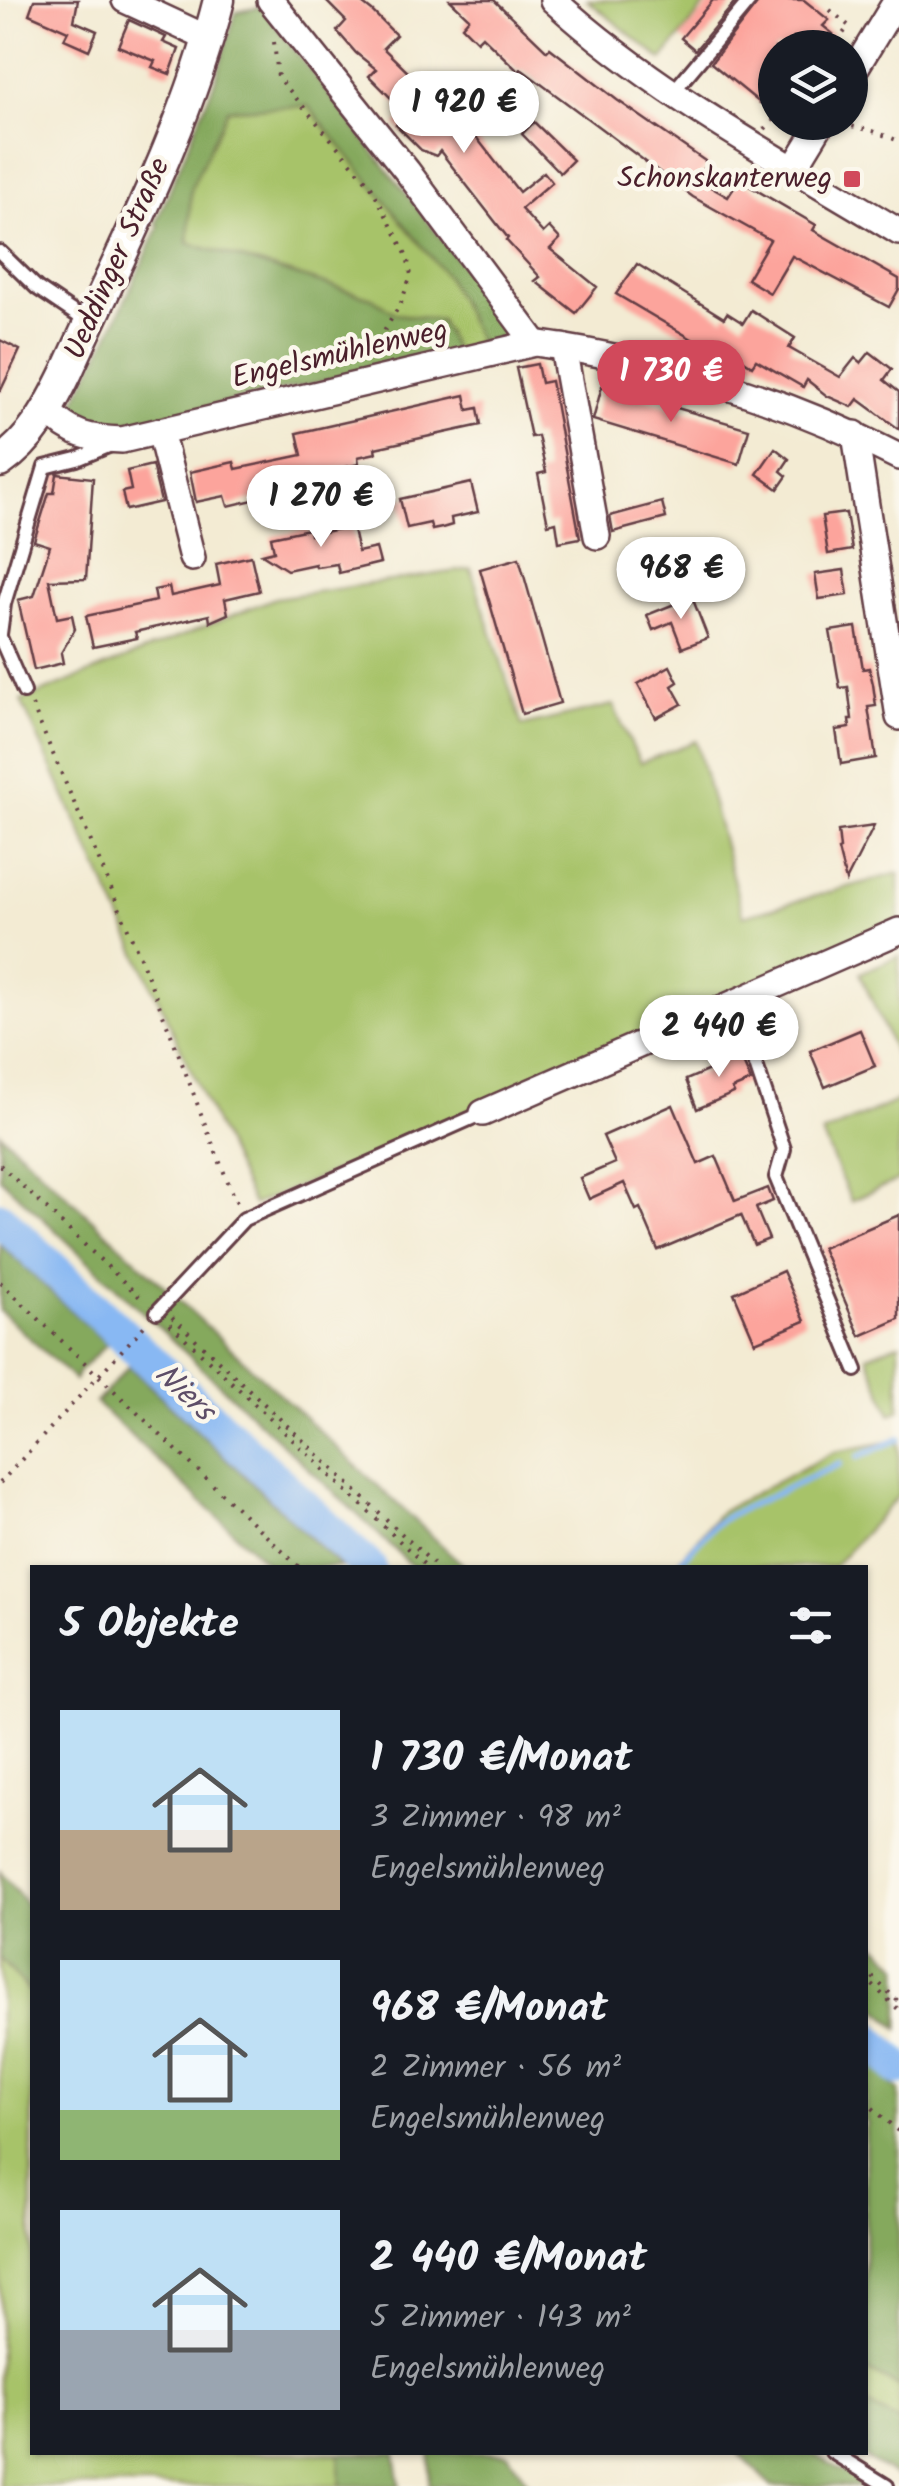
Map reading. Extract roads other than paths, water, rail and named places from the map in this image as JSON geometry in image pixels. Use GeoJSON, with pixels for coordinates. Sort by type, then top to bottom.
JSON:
{"type":"FeatureCollection","features":[{"type":"Feature","properties":{"kind":"street"},"geometry":{"type":"LineString","coordinates":[[125,0],[209,39]]}},
{"type":"Feature","properties":{"kind":"street","name":"Ueddinger Straße"},"geometry":{"type":"LineString","coordinates":[[0,462],[26,440],[48,411],[178,125],[219,0]]}},
{"type":"Feature","properties":{"kind":"street"},"geometry":{"type":"LineString","coordinates":[[554,0],[579,24],[674,92],[899,232]]}},
{"type":"Feature","properties":{"kind":"street"},"geometry":{"type":"LineString","coordinates":[[868,47],[896,0]]}},
{"type":"Feature","properties":{"kind":"street"},"geometry":{"type":"LineString","coordinates":[[273,4],[407,171],[536,343]]}},
{"type":"Feature","properties":{"kind":"street"},"geometry":{"type":"LineString","coordinates":[[794,168],[811,140]]}},
{"type":"Feature","properties":{"kind":"street","name":"Engelsmühlenweg"},"geometry":{"type":"LineString","coordinates":[[48,411],[74,434],[122,440],[536,343],[593,351],[772,400],[856,434],[899,457]]}},
{"type":"Feature","properties":{"kind":"street"},"geometry":{"type":"LineString","coordinates":[[563,347],[597,536]]}},
{"type":"Feature","properties":{"kind":"street"},"geometry":{"type":"LineString","coordinates":[[160,430],[192,558]]}},
{"type":"Feature","properties":{"kind":"street"},"geometry":{"type":"LineString","coordinates":[[856,434],[899,717]]}},
{"type":"Feature","properties":{"kind":"street"},"geometry":{"type":"LineString","coordinates":[[483,1113],[899,931]]}},
{"type":"Feature","properties":{"kind":"lane"},"geometry":{"type":"LineString","coordinates":[[674,92],[750,0]]}},
{"type":"Feature","properties":{"kind":"lane"},"geometry":{"type":"LineString","coordinates":[[0,252],[37,288],[89,323]]}},
{"type":"Feature","properties":{"kind":"lane"},"geometry":{"type":"LineString","coordinates":[[24,692],[0,636],[4,604],[45,467],[77,460],[122,440]]}},
{"type":"Feature","properties":{"kind":"lane"},"geometry":{"type":"LineString","coordinates":[[736,1002],[784,1148],[776,1178],[856,1370]]}},
{"type":"Feature","properties":{"kind":"lane"},"geometry":{"type":"LineString","coordinates":[[157,1312],[244,1218],[483,1113]]}},
{"type":"Feature","properties":{"kind":"lane"},"geometry":{"type":"LineString","coordinates":[[837,2455],[888,2486]]}},
{"type":"Feature","properties":{"kind":"waterway","name":"Niers"},"geometry":{"type":"LineString","coordinates":[[0,1219],[366,1565]]}},
{"type":"Feature","properties":{"kind":"waterway"},"geometry":{"type":"LineString","coordinates":[[858,1457],[899,1439]]}},
{"type":"Feature","properties":{"kind":"waterway"},"geometry":{"type":"LineString","coordinates":[[677,1565],[714,1525],[729,1515],[840,1464]]}},
{"type":"Feature","properties":{"kind":"waterway","name":"Niers"},"geometry":{"type":"LineString","coordinates":[[868,2039],[899,2068]]}},
{"type":"Feature","properties":{"kind":"place","name":"Schonskanterweg"},"geometry":{"type":"Point","coordinates":[852,179]}}]}
